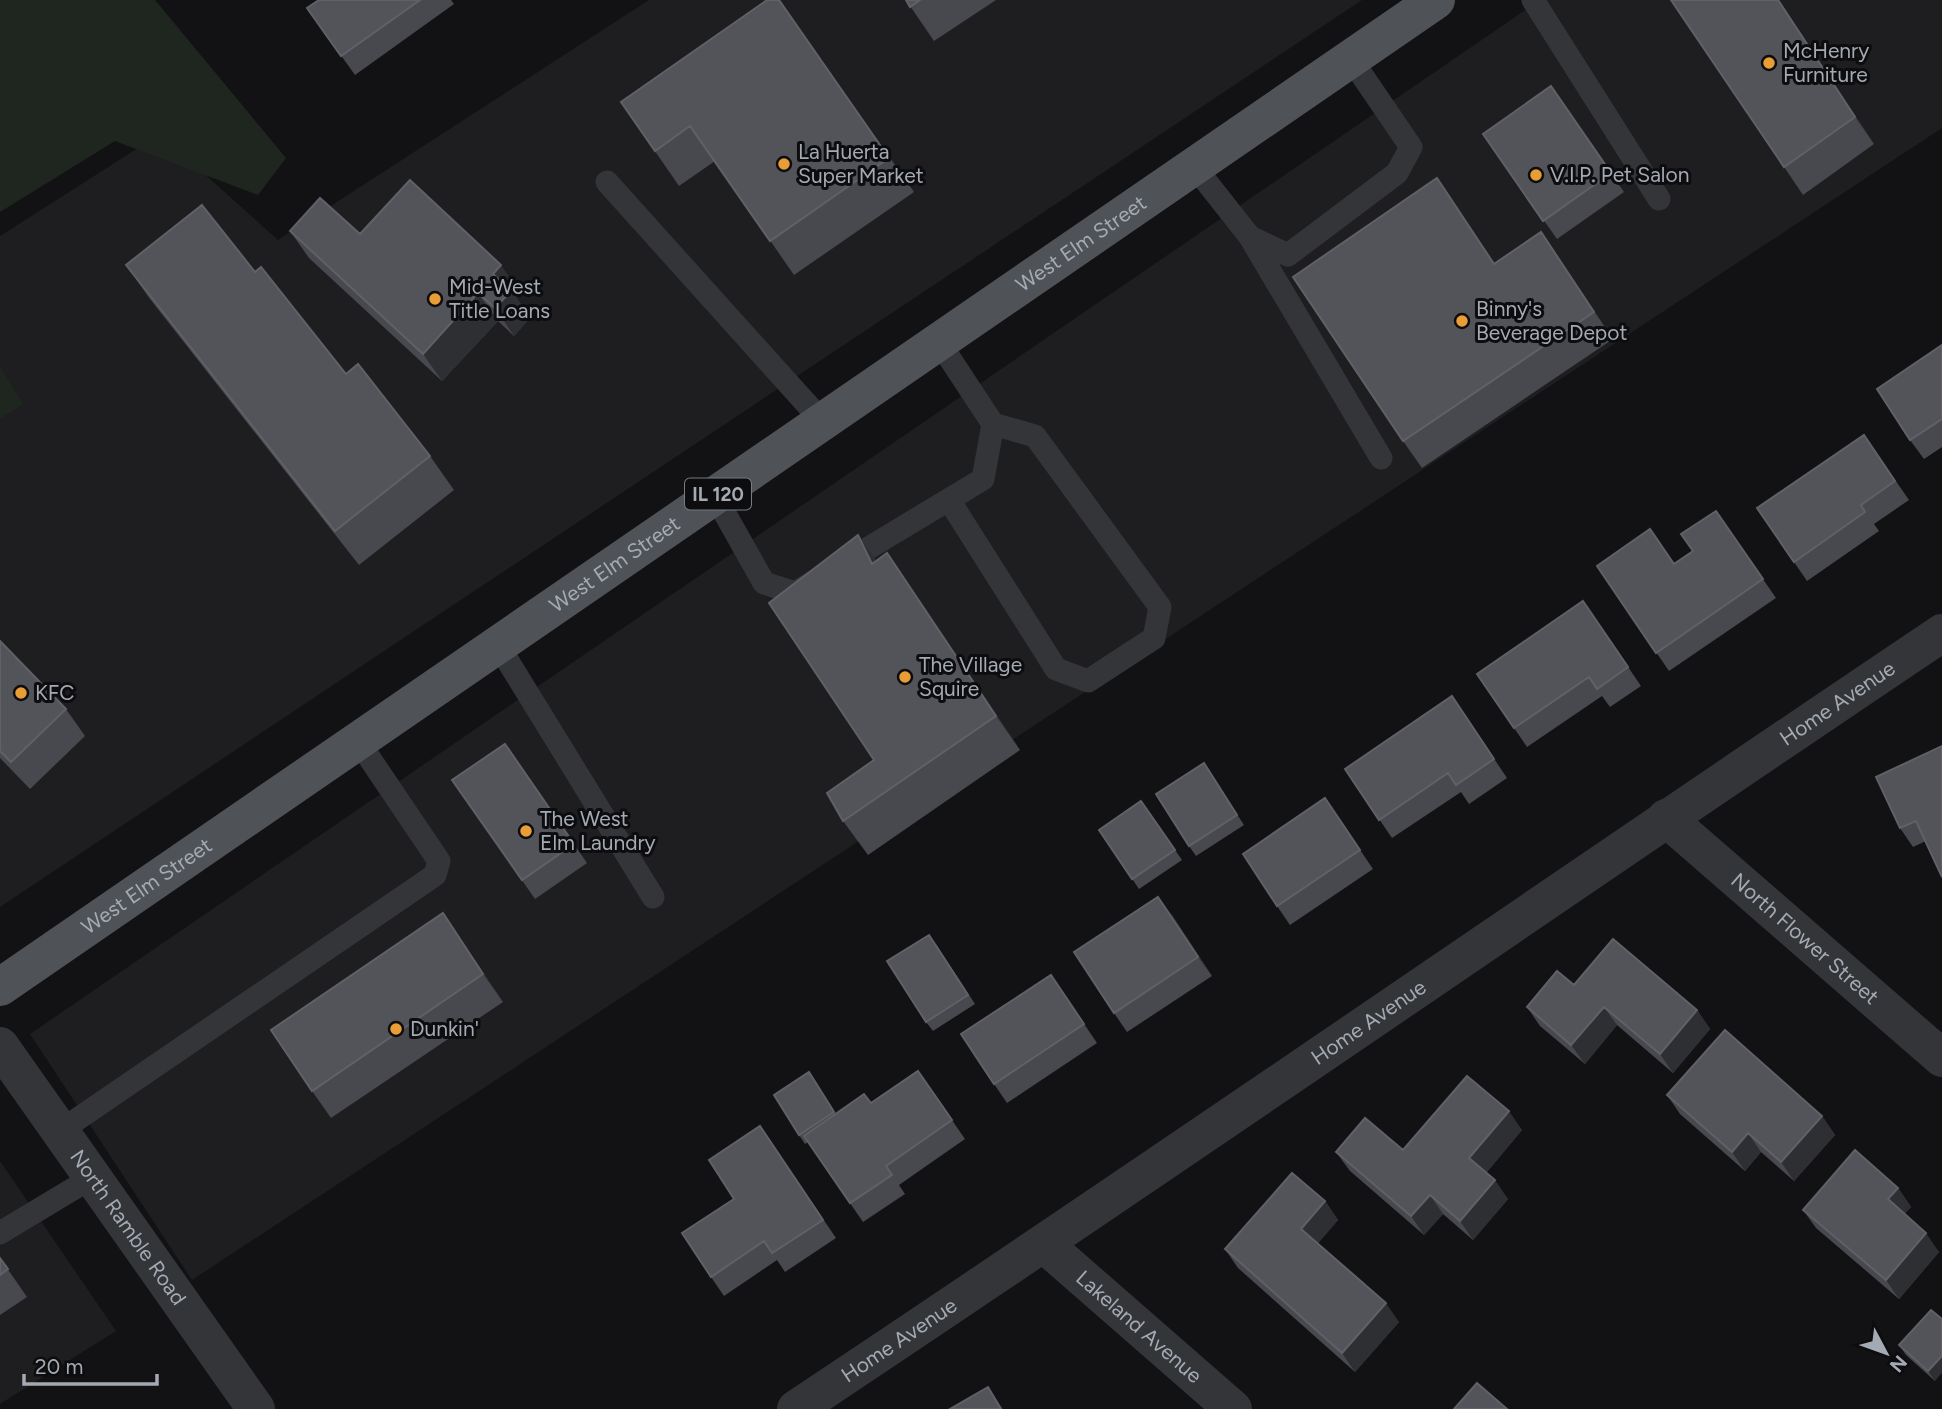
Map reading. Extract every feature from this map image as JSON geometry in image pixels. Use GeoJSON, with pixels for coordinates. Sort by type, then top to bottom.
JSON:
{"type":"FeatureCollection","features":[{"type":"Feature","properties":{"kind":"main road","name":"West Elm Street"},"geometry":{"type":"LineString","coordinates":[[1,983],[358,741],[1436,0]]}},
{"type":"Feature","properties":{"kind":"street","name":"Home Avenue"},"geometry":{"type":"LineString","coordinates":[[796,1409],[1044,1244],[1666,818],[1942,633]]}},
{"type":"Feature","properties":{"kind":"street","name":"North Flower Street"},"geometry":{"type":"LineString","coordinates":[[1666,818],[1942,1058]]}},
{"type":"Feature","properties":{"kind":"street","name":"North Ramble Road"},"geometry":{"type":"LineString","coordinates":[[0,1046],[256,1409]]}},
{"type":"Feature","properties":{"kind":"street","name":"Lakeland Avenue"},"geometry":{"type":"LineString","coordinates":[[1044,1244],[1233,1409]]}},
{"type":"Feature","properties":{"kind":"lane"},"geometry":{"type":"LineString","coordinates":[[1534,0],[1659,199]]}},
{"type":"Feature","properties":{"kind":"lane"},"geometry":{"type":"LineString","coordinates":[[1250,237],[1288,255],[1397,173],[1412,148],[1351,59]]}},
{"type":"Feature","properties":{"kind":"lane"},"geometry":{"type":"LineString","coordinates":[[1194,166],[1250,237],[1381,458]]}},
{"type":"Feature","properties":{"kind":"lane"},"geometry":{"type":"LineString","coordinates":[[607,182],[823,422]]}},
{"type":"Feature","properties":{"kind":"lane"},"geometry":{"type":"LineString","coordinates":[[939,342],[993,424],[1035,436],[1160,607],[1154,638],[1088,681],[1056,668],[949,500]]}},
{"type":"Feature","properties":{"kind":"lane"},"geometry":{"type":"LineString","coordinates":[[715,496],[764,583],[795,593],[984,479],[993,424]]}},
{"type":"Feature","properties":{"kind":"lane"},"geometry":{"type":"LineString","coordinates":[[498,645],[653,897]]}},
{"type":"Feature","properties":{"kind":"lane"},"geometry":{"type":"LineString","coordinates":[[60,1131],[435,876],[439,861],[358,741]]}},
{"type":"Feature","properties":{"kind":"lane"},"geometry":{"type":"LineString","coordinates":[[0,1233],[93,1177]]}},
{"type":"Feature","properties":{"kind":"shaded area"},"geometry":{"type":"Polygon","coordinates":[[[0,0],[155,0],[286,158],[258,195],[115,141],[0,212],[0,0]]]}},
{"type":"Feature","properties":{"kind":"shaded area"},"geometry":{"type":"Polygon","coordinates":[[[649,0],[1362,0],[0,907],[0,236],[160,134],[278,240],[649,0]]]}},
{"type":"Feature","properties":{"kind":"shaded area"},"geometry":{"type":"Polygon","coordinates":[[[1540,0],[1942,0],[1942,128],[192,1280],[30,1034],[1540,0]]]}},
{"type":"Feature","properties":{"kind":"shaded area"},"geometry":{"type":"Polygon","coordinates":[[[0,367],[23,404],[0,419],[0,367]]]}},
{"type":"Feature","properties":{"kind":"shaded area"},"geometry":{"type":"Polygon","coordinates":[[[0,1161],[116,1331],[0,1404],[0,1161]]]}},
{"type":"Feature","properties":{"kind":"building"},"geometry":{"type":"Polygon","coordinates":[[[319,0],[420,0],[341,56],[307,8],[319,0]]]}},
{"type":"Feature","properties":{"kind":"building"},"geometry":{"type":"Polygon","coordinates":[[[767,0],[779,0],[889,158],[770,241],[690,126],[655,151],[621,102],[767,0]]]}},
{"type":"Feature","properties":{"kind":"building"},"geometry":{"type":"Polygon","coordinates":[[[906,0],[920,0],[910,7],[906,0]]]}},
{"type":"Feature","properties":{"kind":"building"},"geometry":{"type":"Polygon","coordinates":[[[1671,0],[1778,0],[1855,117],[1784,167],[1671,0]]]}},
{"type":"Feature","properties":{"kind":"building"},"geometry":{"type":"Polygon","coordinates":[[[1551,86],[1611,173],[1543,221],[1483,134],[1551,86]]]}},
{"type":"Feature","properties":{"kind":"building","name":"Binny's Beverage Depot"},"geometry":{"type":"Polygon","coordinates":[[[1437,178],[1494,264],[1541,232],[1594,312],[1403,441],[1293,277],[1437,178]]]}},
{"type":"Feature","properties":{"kind":"building"},"geometry":{"type":"Polygon","coordinates":[[[410,180],[501,265],[493,274],[511,291],[495,308],[478,293],[423,354],[290,231],[320,198],[360,234],[410,180]]]}},
{"type":"Feature","properties":{"kind":"building"},"geometry":{"type":"Polygon","coordinates":[[[202,205],[255,272],[261,267],[346,374],[358,364],[430,456],[335,531],[126,265],[202,205]]]}},
{"type":"Feature","properties":{"kind":"building"},"geometry":{"type":"Polygon","coordinates":[[[1942,345],[1942,419],[1910,440],[1877,389],[1942,345]]]}},
{"type":"Feature","properties":{"kind":"building"},"geometry":{"type":"Polygon","coordinates":[[[1864,435],[1895,481],[1861,505],[1865,512],[1794,562],[1757,508],[1864,435]]]}},
{"type":"Feature","properties":{"kind":"building"},"geometry":{"type":"Polygon","coordinates":[[[1716,511],[1763,579],[1656,653],[1597,566],[1650,529],[1674,564],[1693,551],[1681,534],[1716,511]]]}},
{"type":"Feature","properties":{"kind":"building"},"geometry":{"type":"Polygon","coordinates":[[[858,535],[872,564],[887,553],[996,716],[843,821],[827,793],[874,760],[769,603],[858,535]]]}},
{"type":"Feature","properties":{"kind":"building"},"geometry":{"type":"Polygon","coordinates":[[[1583,601],[1628,667],[1597,689],[1589,677],[1514,728],[1477,674],[1583,601]]]}},
{"type":"Feature","properties":{"kind":"building"},"geometry":{"type":"Polygon","coordinates":[[[0,641],[66,709],[11,762],[0,751],[0,641]]]}},
{"type":"Feature","properties":{"kind":"building"},"geometry":{"type":"Polygon","coordinates":[[[1452,696],[1494,759],[1456,785],[1448,773],[1379,820],[1345,769],[1452,696]]]}},
{"type":"Feature","properties":{"kind":"building","name":"The West Elm Laundry"},"geometry":{"type":"Polygon","coordinates":[[[505,744],[574,844],[522,880],[452,780],[505,744]]]}},
{"type":"Feature","properties":{"kind":"building"},"geometry":{"type":"Polygon","coordinates":[[[1942,746],[1942,877],[1916,821],[1900,828],[1876,777],[1942,746]]]}},
{"type":"Feature","properties":{"kind":"building"},"geometry":{"type":"Polygon","coordinates":[[[1204,763],[1237,815],[1189,846],[1156,794],[1204,763]]]}},
{"type":"Feature","properties":{"kind":"building"},"geometry":{"type":"Polygon","coordinates":[[[1325,798],[1360,850],[1277,906],[1243,854],[1325,798]]]}},
{"type":"Feature","properties":{"kind":"building"},"geometry":{"type":"Polygon","coordinates":[[[1141,801],[1175,850],[1132,879],[1099,830],[1141,801]]]}},
{"type":"Feature","properties":{"kind":"building"},"geometry":{"type":"Polygon","coordinates":[[[1158,897],[1198,957],[1114,1013],[1074,952],[1158,897]]]}},
{"type":"Feature","properties":{"kind":"building"},"geometry":{"type":"Polygon","coordinates":[[[443,913],[483,974],[312,1091],[271,1030],[443,913]]]}},
{"type":"Feature","properties":{"kind":"building"},"geometry":{"type":"Polygon","coordinates":[[[929,935],[968,995],[926,1022],[887,961],[929,935]]]}},
{"type":"Feature","properties":{"kind":"building"},"geometry":{"type":"Polygon","coordinates":[[[1613,939],[1697,1010],[1660,1054],[1604,1007],[1571,1045],[1527,1007],[1557,971],[1574,985],[1613,939]]]}},
{"type":"Feature","properties":{"kind":"building"},"geometry":{"type":"Polygon","coordinates":[[[1051,975],[1084,1024],[994,1084],[961,1034],[1051,975]]]}},
{"type":"Feature","properties":{"kind":"building"},"geometry":{"type":"Polygon","coordinates":[[[1725,1030],[1822,1116],[1781,1162],[1748,1133],[1732,1152],[1667,1095],[1725,1030]]]}},
{"type":"Feature","properties":{"kind":"building"},"geometry":{"type":"Polygon","coordinates":[[[918,1071],[952,1120],[886,1166],[892,1175],[850,1203],[804,1136],[864,1094],[871,1103],[918,1071]]]}},
{"type":"Feature","properties":{"kind":"building"},"geometry":{"type":"Polygon","coordinates":[[[809,1072],[834,1112],[799,1135],[774,1095],[809,1072]]]}},
{"type":"Feature","properties":{"kind":"building"},"geometry":{"type":"Polygon","coordinates":[[[1467,1076],[1509,1111],[1469,1158],[1495,1180],[1460,1221],[1430,1195],[1411,1216],[1336,1152],[1365,1118],[1403,1150],[1467,1076]]]}},
{"type":"Feature","properties":{"kind":"building"},"geometry":{"type":"Polygon","coordinates":[[[760,1126],[823,1220],[772,1253],[764,1241],[711,1277],[682,1233],[734,1199],[709,1160],[760,1126]]]}},
{"type":"Feature","properties":{"kind":"building"},"geometry":{"type":"Polygon","coordinates":[[[1855,1150],[1898,1188],[1888,1199],[1926,1233],[1886,1280],[1803,1210],[1855,1150]]]}},
{"type":"Feature","properties":{"kind":"building"},"geometry":{"type":"Polygon","coordinates":[[[1292,1173],[1325,1201],[1301,1229],[1386,1303],[1342,1353],[1225,1249],[1292,1173]]]}},
{"type":"Feature","properties":{"kind":"building"},"geometry":{"type":"Polygon","coordinates":[[[0,1258],[8,1269],[0,1275],[0,1258]]]}},
{"type":"Feature","properties":{"kind":"building"},"geometry":{"type":"Polygon","coordinates":[[[1931,1310],[1942,1319],[1942,1356],[1928,1371],[1899,1345],[1931,1310]]]}},
{"type":"Feature","properties":{"kind":"building"},"geometry":{"type":"Polygon","coordinates":[[[1477,1383],[1507,1409],[1454,1409],[1477,1383]]]}},
{"type":"Feature","properties":{"kind":"building"},"geometry":{"type":"Polygon","coordinates":[[[988,1387],[1001,1409],[950,1409],[988,1387]]]}},
{"type":"Feature","properties":{"kind":"place","name":"McHenry Furniture"},"geometry":{"type":"Point","coordinates":[1769,63]}},
{"type":"Feature","properties":{"kind":"place","name":"La Huerta Super Market"},"geometry":{"type":"Point","coordinates":[784,164]}},
{"type":"Feature","properties":{"kind":"place","name":"V.I.P. Pet Salon"},"geometry":{"type":"Point","coordinates":[1536,175]}},
{"type":"Feature","properties":{"kind":"place","name":"Mid-West Title Loans"},"geometry":{"type":"Point","coordinates":[435,299]}},
{"type":"Feature","properties":{"kind":"place","name":"Binny's Beverage Depot"},"geometry":{"type":"Point","coordinates":[1462,321]}},
{"type":"Feature","properties":{"kind":"place","name":"The Village Squire"},"geometry":{"type":"Point","coordinates":[905,677]}},
{"type":"Feature","properties":{"kind":"place","name":"KFC"},"geometry":{"type":"Point","coordinates":[21,693]}},
{"type":"Feature","properties":{"kind":"place","name":"The West Elm Laundry"},"geometry":{"type":"Point","coordinates":[526,831]}},
{"type":"Feature","properties":{"kind":"place","name":"Dunkin'"},"geometry":{"type":"Point","coordinates":[396,1029]}}]}
